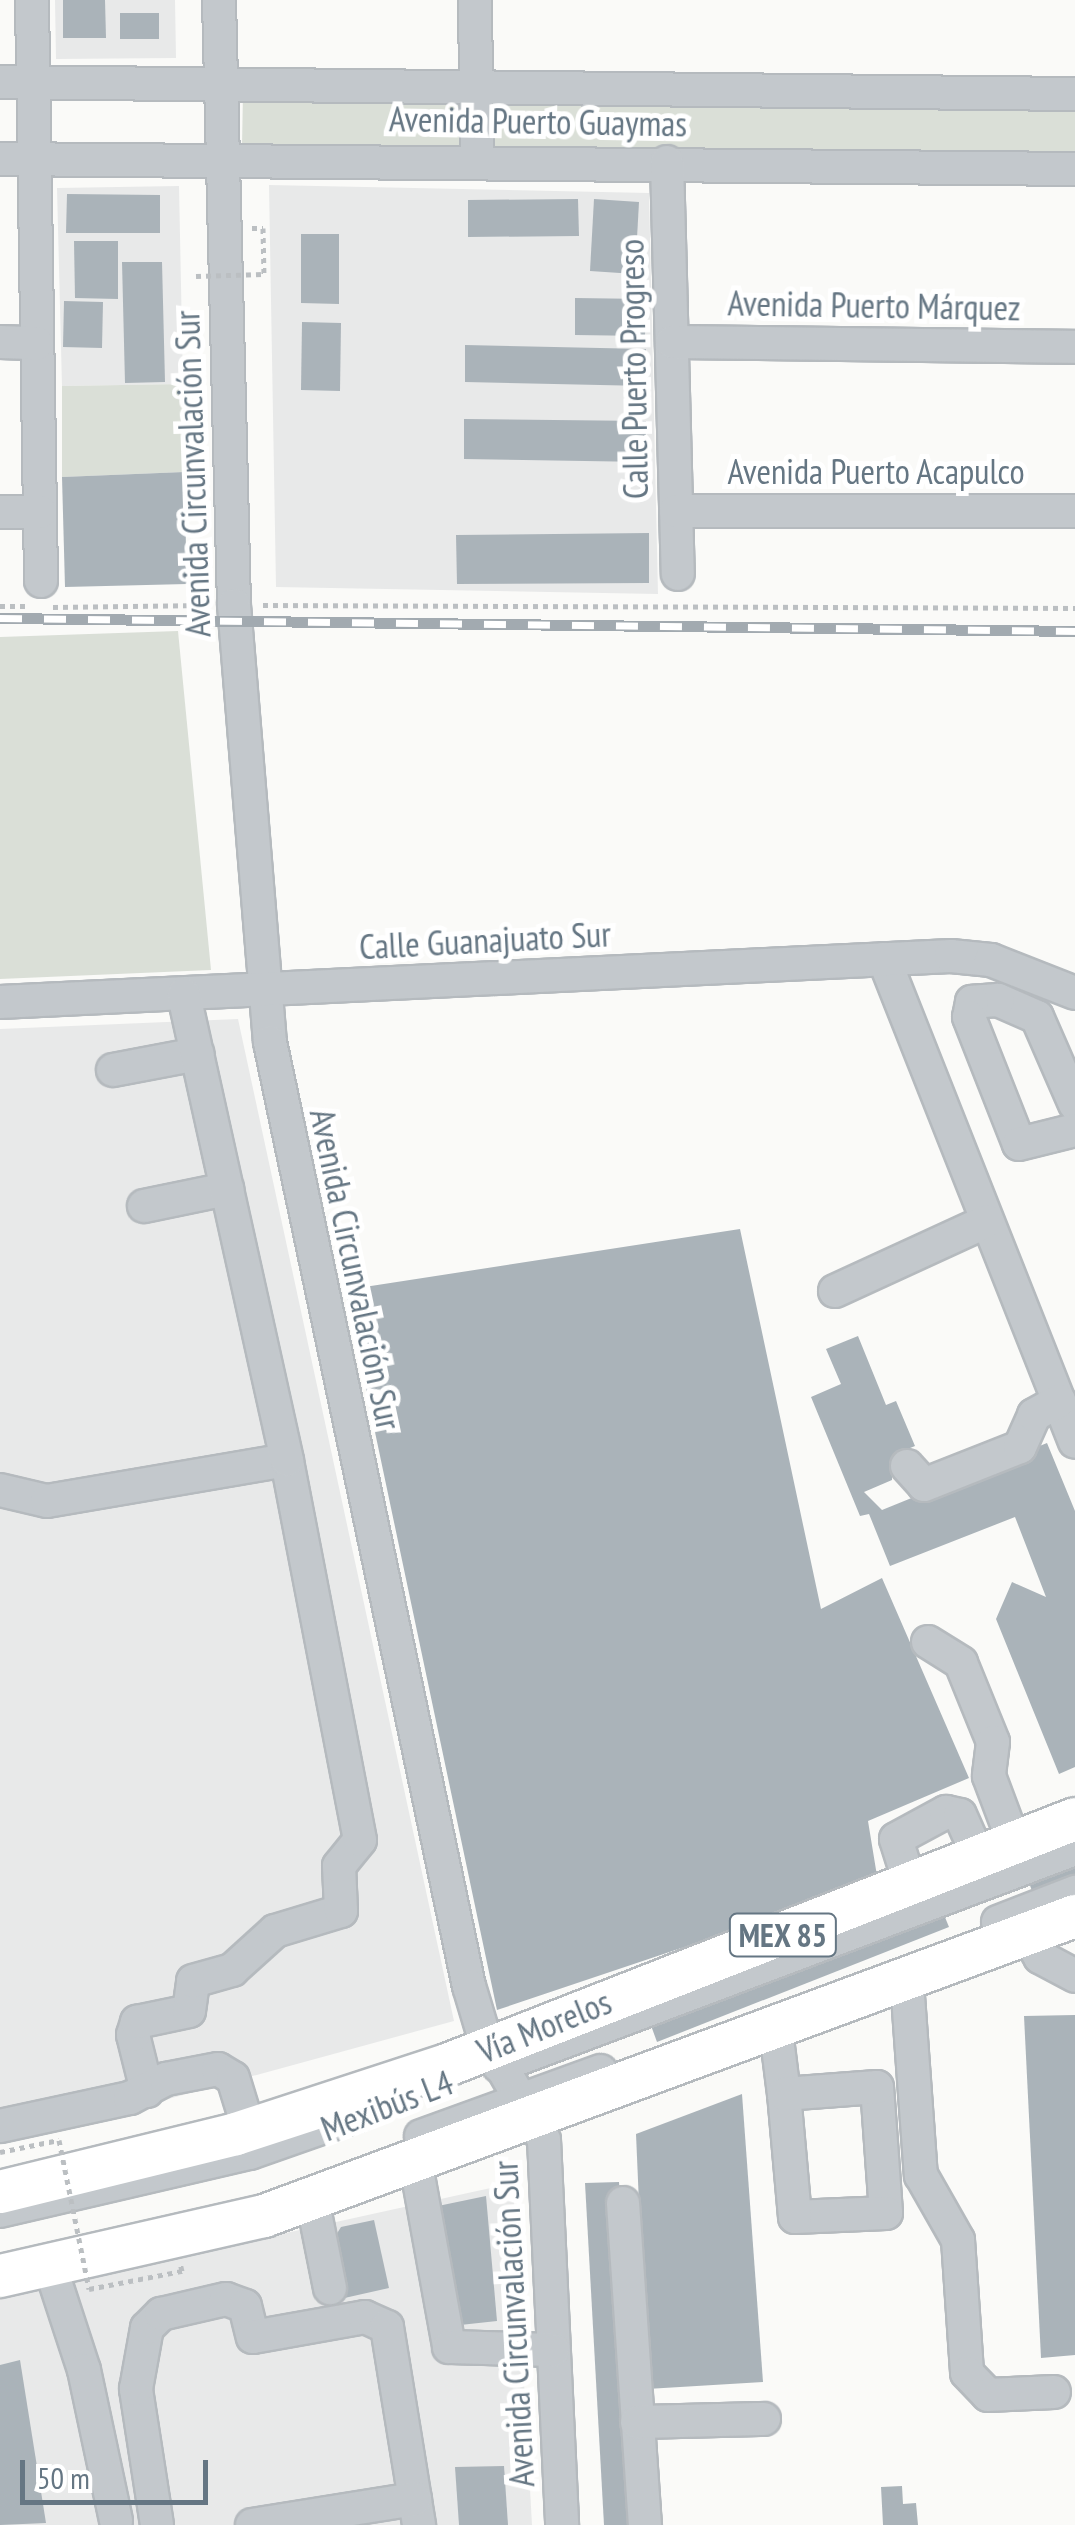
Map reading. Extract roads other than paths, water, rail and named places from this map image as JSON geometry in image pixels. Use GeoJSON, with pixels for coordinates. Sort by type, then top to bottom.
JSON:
{"type":"FeatureCollection","features":[{"type":"Feature","properties":{"kind":"main road","name":"Vía Morelos"},"geometry":{"type":"LineString","coordinates":[[0,2192],[249,2130],[495,2056],[1075,1820]]}},
{"type":"Feature","properties":{"kind":"main road","name":"MEX 85"},"geometry":{"type":"LineString","coordinates":[[0,2276],[312,2198],[415,2159],[527,2105],[776,2031],[1075,1916]]}},
{"type":"Feature","properties":{"kind":"street"},"geometry":{"type":"LineString","coordinates":[[32,0],[41,581]]}},
{"type":"Feature","properties":{"kind":"street","name":"Avenida Circunvalación Sur"},"geometry":{"type":"LineString","coordinates":[[219,0],[234,605],[264,992],[294,1175],[468,1986],[495,2056],[527,2105],[545,2148],[562,2525]]}},
{"type":"Feature","properties":{"kind":"street"},"geometry":{"type":"LineString","coordinates":[[475,0],[477,160]]}},
{"type":"Feature","properties":{"kind":"street","name":"Avenida Puerto Guaymas"},"geometry":{"type":"LineString","coordinates":[[0,82],[1075,94]]}},
{"type":"Feature","properties":{"kind":"street","name":"Avenida Puerto Guaymas"},"geometry":{"type":"LineString","coordinates":[[0,158],[224,156],[1075,169]]}},
{"type":"Feature","properties":{"kind":"street","name":"Calle Puerto Progreso"},"geometry":{"type":"LineString","coordinates":[[667,162],[678,574]]}},
{"type":"Feature","properties":{"kind":"street"},"geometry":{"type":"LineString","coordinates":[[0,342],[37,342]]}},
{"type":"Feature","properties":{"kind":"street","name":"Avenida Puerto Márquez"},"geometry":{"type":"LineString","coordinates":[[672,342],[1075,347]]}},
{"type":"Feature","properties":{"kind":"street","name":"Avenida Puerto Acapulco"},"geometry":{"type":"LineString","coordinates":[[676,511],[1075,512]]}},
{"type":"Feature","properties":{"kind":"street"},"geometry":{"type":"LineString","coordinates":[[0,512],[40,512]]}},
{"type":"Feature","properties":{"kind":"street","name":"Calle Guanajuato Sur"},"geometry":{"type":"LineString","coordinates":[[0,1002],[974,957],[1060,986]]}},
{"type":"Feature","properties":{"kind":"street"},"geometry":{"type":"LineString","coordinates":[[884,959],[1075,1442]]}},
{"type":"Feature","properties":{"kind":"street"},"geometry":{"type":"LineString","coordinates":[[1033,1013],[1060,986]]}},
{"type":"Feature","properties":{"kind":"street"},"geometry":{"type":"LineString","coordinates":[[147,2091],[138,2022],[189,2011],[192,1980],[232,1970],[268,1934],[346,1903],[339,1866],[360,1840],[287,1460],[184,994]]}},
{"type":"Feature","properties":{"kind":"street"},"geometry":{"type":"LineString","coordinates":[[1075,1104],[1033,1013],[989,999],[972,1002],[968,1012],[1019,1144],[1075,1130]]}},
{"type":"Feature","properties":{"kind":"street"},"geometry":{"type":"LineString","coordinates":[[113,1070],[198,1054]]}},
{"type":"Feature","properties":{"kind":"street"},"geometry":{"type":"LineString","coordinates":[[144,1206],[227,1189]]}},
{"type":"Feature","properties":{"kind":"street"},"geometry":{"type":"LineString","coordinates":[[835,1291],[988,1220]]}},
{"type":"Feature","properties":{"kind":"street"},"geometry":{"type":"LineString","coordinates":[[907,1466],[924,1485],[1016,1448],[1034,1415],[1059,1400]]}},
{"type":"Feature","properties":{"kind":"street"},"geometry":{"type":"LineString","coordinates":[[0,1490],[47,1500],[287,1460]]}},
{"type":"Feature","properties":{"kind":"street"},"geometry":{"type":"LineString","coordinates":[[928,1642],[962,1663],[994,1742],[990,1776],[998,1852]]}},
{"type":"Feature","properties":{"kind":"street"},"geometry":{"type":"LineString","coordinates":[[911,1887],[896,1839],[946,1812],[960,1814],[998,1852]]}},
{"type":"Feature","properties":{"kind":"street","name":"Mexibús L4"},"geometry":{"type":"LineString","coordinates":[[0,2212],[250,2153],[495,2056],[1075,1850]]}},
{"type":"Feature","properties":{"kind":"street","name":"Mexibús L4"},"geometry":{"type":"LineString","coordinates":[[0,2258],[196,2216],[527,2105],[1075,1892]]}},
{"type":"Feature","properties":{"kind":"street"},"geometry":{"type":"LineString","coordinates":[[1027,1935],[1040,1957],[1075,1976]]}},
{"type":"Feature","properties":{"kind":"street"},"geometry":{"type":"LineString","coordinates":[[907,1982],[921,2175],[958,2240],[967,2373],[988,2394],[1054,2392]]}},
{"type":"Feature","properties":{"kind":"street"},"geometry":{"type":"LineString","coordinates":[[776,2031],[795,2217],[886,2212],[876,2086],[784,2094]]}},
{"type":"Feature","properties":{"kind":"street"},"geometry":{"type":"LineString","coordinates":[[0,2126],[147,2091],[178,2076],[226,2071],[249,2130]]}},
{"type":"Feature","properties":{"kind":"street"},"geometry":{"type":"LineString","coordinates":[[415,2159],[446,2342],[461,2352],[553,2350]]}},
{"type":"Feature","properties":{"kind":"street"},"geometry":{"type":"LineString","coordinates":[[312,2198],[330,2288]]}},
{"type":"Feature","properties":{"kind":"street"},"geometry":{"type":"LineString","coordinates":[[624,2203],[645,2525]]}},
{"type":"Feature","properties":{"kind":"street"},"geometry":{"type":"LineString","coordinates":[[50,2266],[76,2347],[118,2524]]}},
{"type":"Feature","properties":{"kind":"street"},"geometry":{"type":"LineString","coordinates":[[156,2525],[136,2389],[147,2328],[160,2314],[226,2299],[245,2306],[253,2337],[382,2321],[392,2338],[417,2512],[252,2525]]}},
{"type":"Feature","properties":{"kind":"street"},"geometry":{"type":"LineString","coordinates":[[636,2422],[764,2419]]}},
{"type":"Feature","properties":{"kind":"railway"},"geometry":{"type":"LineString","coordinates":[[0,618],[1075,631]]}}]}
